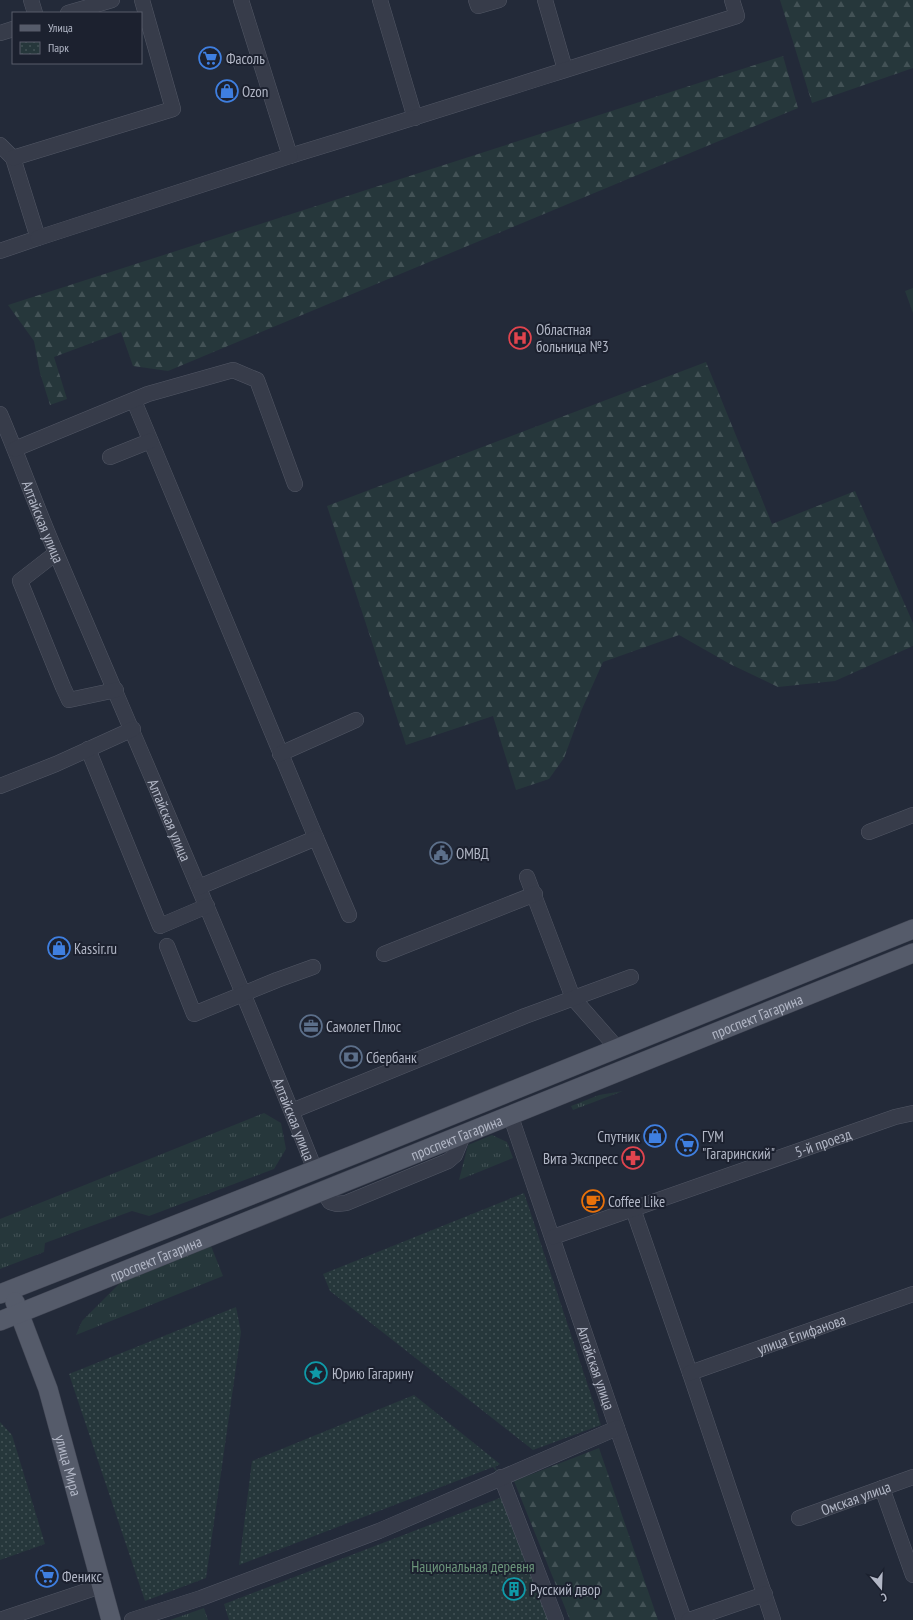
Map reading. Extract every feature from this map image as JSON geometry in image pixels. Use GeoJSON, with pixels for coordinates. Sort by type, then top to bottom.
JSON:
{"type":"FeatureCollection","features":[{"type":"Feature","properties":{"kind":"main road","name":"проспект Гагарина"},"geometry":{"type":"LineString","coordinates":[[5,1292],[315,1170],[913,929]]}},
{"type":"Feature","properties":{"kind":"main road","name":"проспект Гагарина"},"geometry":{"type":"LineString","coordinates":[[0,1321],[510,1114],[913,953]]}},
{"type":"Feature","properties":{"kind":"main road"},"geometry":{"type":"LineString","coordinates":[[502,1095],[510,1114]]}},
{"type":"Feature","properties":{"kind":"main road","name":"Алтайская улица"},"geometry":{"type":"LineString","coordinates":[[315,1170],[324,1190]]}},
{"type":"Feature","properties":{"kind":"main road","name":"улица Мира"},"geometry":{"type":"LineString","coordinates":[[5,1292],[20,1313],[48,1389],[111,1620]]}},
{"type":"Feature","properties":{"kind":"street"},"geometry":{"type":"LineString","coordinates":[[31,0],[35,12]]}},
{"type":"Feature","properties":{"kind":"street"},"geometry":{"type":"LineString","coordinates":[[71,12],[112,0]]}},
{"type":"Feature","properties":{"kind":"street"},"geometry":{"type":"LineString","coordinates":[[13,158],[173,109],[142,0]]}},
{"type":"Feature","properties":{"kind":"street"},"geometry":{"type":"LineString","coordinates":[[241,0],[290,156]]}},
{"type":"Feature","properties":{"kind":"street"},"geometry":{"type":"LineString","coordinates":[[380,0],[415,118]]}},
{"type":"Feature","properties":{"kind":"street"},"geometry":{"type":"LineString","coordinates":[[476,0],[478,6],[499,0]]}},
{"type":"Feature","properties":{"kind":"street"},"geometry":{"type":"LineString","coordinates":[[545,0],[565,69]]}},
{"type":"Feature","properties":{"kind":"street"},"geometry":{"type":"LineString","coordinates":[[0,251],[290,156],[737,16],[732,0]]}},
{"type":"Feature","properties":{"kind":"street"},"geometry":{"type":"LineString","coordinates":[[0,144],[13,158],[38,238]]}},
{"type":"Feature","properties":{"kind":"street"},"geometry":{"type":"LineString","coordinates":[[15,449],[148,394],[233,370],[257,380],[295,484]]}},
{"type":"Feature","properties":{"kind":"street"},"geometry":{"type":"LineString","coordinates":[[134,401],[280,754],[349,915]]}},
{"type":"Feature","properties":{"kind":"street","name":"Алтайская улица"},"geometry":{"type":"LineString","coordinates":[[0,414],[56,553],[133,729],[207,906],[315,1170]]}},
{"type":"Feature","properties":{"kind":"street"},"geometry":{"type":"LineString","coordinates":[[110,457],[150,440]]}},
{"type":"Feature","properties":{"kind":"street"},"geometry":{"type":"LineString","coordinates":[[56,553],[20,581],[63,687],[69,700],[116,690]]}},
{"type":"Feature","properties":{"kind":"street"},"geometry":{"type":"LineString","coordinates":[[280,754],[356,720]]}},
{"type":"Feature","properties":{"kind":"street"},"geometry":{"type":"LineString","coordinates":[[0,786],[46,769],[133,729]]}},
{"type":"Feature","properties":{"kind":"street"},"geometry":{"type":"LineString","coordinates":[[88,749],[160,926],[207,906]]}},
{"type":"Feature","properties":{"kind":"street"},"geometry":{"type":"LineString","coordinates":[[868,832],[913,815]]}},
{"type":"Feature","properties":{"kind":"street"},"geometry":{"type":"LineString","coordinates":[[199,887],[316,838]]}},
{"type":"Feature","properties":{"kind":"street"},"geometry":{"type":"LineString","coordinates":[[527,877],[535,894],[573,998],[617,1048]]}},
{"type":"Feature","properties":{"kind":"street"},"geometry":{"type":"LineString","coordinates":[[384,954],[535,894]]}},
{"type":"Feature","properties":{"kind":"street"},"geometry":{"type":"LineString","coordinates":[[167,946],[194,1014],[313,967]]}},
{"type":"Feature","properties":{"kind":"street"},"geometry":{"type":"LineString","coordinates":[[292,1111],[573,998],[631,977]]}},
{"type":"Feature","properties":{"kind":"street","name":"5-й проезд"},"geometry":{"type":"LineString","coordinates":[[553,1237],[895,1117],[913,1113]]}},
{"type":"Feature","properties":{"kind":"street","name":"Алтайская улица"},"geometry":{"type":"LineString","coordinates":[[510,1114],[684,1620]]}},
{"type":"Feature","properties":{"kind":"street"},"geometry":{"type":"LineString","coordinates":[[633,1209],[773,1620]]}},
{"type":"Feature","properties":{"kind":"street","name":"улица Епифанова"},"geometry":{"type":"LineString","coordinates":[[690,1373],[913,1294]]}},
{"type":"Feature","properties":{"kind":"street"},"geometry":{"type":"LineString","coordinates":[[132,1620],[200,1598],[379,1531],[617,1428]]}},
{"type":"Feature","properties":{"kind":"street"},"geometry":{"type":"LineString","coordinates":[[501,1477],[556,1620]]}},
{"type":"Feature","properties":{"kind":"street","name":"Омская улица"},"geometry":{"type":"LineString","coordinates":[[799,1518],[913,1477]]}},
{"type":"Feature","properties":{"kind":"street"},"geometry":{"type":"LineString","coordinates":[[882,1488],[913,1575]]}},
{"type":"Feature","properties":{"kind":"street"},"geometry":{"type":"LineString","coordinates":[[0,1620],[101,1586]]}},
{"type":"Feature","properties":{"kind":"street"},"geometry":{"type":"LineString","coordinates":[[689,1620],[765,1594]]}},
{"type":"Feature","properties":{"kind":"green space"},"geometry":{"type":"Polygon","coordinates":[[[780,0],[913,0],[913,68],[812,103],[780,0]]]}},
{"type":"Feature","properties":{"kind":"green space"},"geometry":{"type":"Polygon","coordinates":[[[783,56],[798,108],[168,371],[133,366],[121,332],[54,357],[67,399],[50,405],[40,373],[34,341],[8,305],[783,56]]]}},
{"type":"Feature","properties":{"kind":"green space"},"geometry":{"type":"Polygon","coordinates":[[[913,288],[913,313],[905,291],[913,288]]]}},
{"type":"Feature","properties":{"kind":"green space"},"geometry":{"type":"Polygon","coordinates":[[[706,362],[772,524],[855,491],[913,623],[913,646],[835,681],[778,687],[730,664],[679,635],[603,662],[582,709],[564,758],[549,779],[516,790],[493,716],[406,745],[327,506],[706,362]]]}},
{"type":"Feature","properties":{"kind":"green space"},"geometry":{"type":"Polygon","coordinates":[[[623,1091],[573,1110],[571,1106],[599,1095],[623,1091]]]}},
{"type":"Feature","properties":{"kind":"green space"},"geometry":{"type":"Polygon","coordinates":[[[264,1113],[281,1123],[286,1149],[274,1169],[149,1216],[132,1211],[45,1243],[44,1252],[0,1269],[0,1219],[264,1113]]]}},
{"type":"Feature","properties":{"kind":"green space"},"geometry":{"type":"Polygon","coordinates":[[[492,1135],[507,1142],[513,1158],[459,1180],[468,1145],[492,1135]]]}},
{"type":"Feature","properties":{"kind":"green space"},"geometry":{"type":"Polygon","coordinates":[[[524,1193],[601,1425],[533,1450],[330,1291],[323,1274],[524,1193]]]}},
{"type":"Feature","properties":{"kind":"green space"},"geometry":{"type":"Polygon","coordinates":[[[211,1246],[223,1276],[76,1335],[82,1321],[125,1278],[211,1246]]]}},
{"type":"Feature","properties":{"kind":"green space"},"geometry":{"type":"Polygon","coordinates":[[[236,1307],[241,1332],[206,1578],[145,1601],[69,1374],[236,1307]]]}},
{"type":"Feature","properties":{"kind":"green space"},"geometry":{"type":"Polygon","coordinates":[[[414,1395],[500,1464],[495,1467],[501,1477],[493,1467],[239,1565],[252,1461],[414,1395]]]}},
{"type":"Feature","properties":{"kind":"green space"},"geometry":{"type":"Polygon","coordinates":[[[0,1422],[12,1435],[45,1544],[0,1560],[0,1422]]]}},
{"type":"Feature","properties":{"kind":"green space"},"geometry":{"type":"Polygon","coordinates":[[[599,1448],[658,1620],[570,1620],[514,1481],[599,1448]]]}},
{"type":"Feature","properties":{"kind":"green space","name":"Национальная деревня"},"geometry":{"type":"Polygon","coordinates":[[[505,1496],[551,1620],[229,1620],[224,1604],[505,1496]]]}},
{"type":"Feature","properties":{"kind":"green space"},"geometry":{"type":"Polygon","coordinates":[[[204,1608],[208,1620],[170,1620],[204,1608]]]}},
{"type":"Feature","properties":{"kind":"place","name":"Фасоль"},"geometry":{"type":"Point","coordinates":[210,58]}},
{"type":"Feature","properties":{"kind":"place","name":"Ozon"},"geometry":{"type":"Point","coordinates":[227,91]}},
{"type":"Feature","properties":{"kind":"place","name":"Областная больница №3"},"geometry":{"type":"Point","coordinates":[520,338]}},
{"type":"Feature","properties":{"kind":"place","name":"ОМВД"},"geometry":{"type":"Point","coordinates":[441,853]}},
{"type":"Feature","properties":{"kind":"place","name":"Kassir.ru"},"geometry":{"type":"Point","coordinates":[59,948]}},
{"type":"Feature","properties":{"kind":"place","name":"Самолет Плюс"},"geometry":{"type":"Point","coordinates":[311,1026]}},
{"type":"Feature","properties":{"kind":"place","name":"Сбербанк"},"geometry":{"type":"Point","coordinates":[351,1057]}},
{"type":"Feature","properties":{"kind":"place","name":"Спутник"},"geometry":{"type":"Point","coordinates":[655,1136]}},
{"type":"Feature","properties":{"kind":"place","name":"ГУМ \"Гагаринский\""},"geometry":{"type":"Point","coordinates":[687,1145]}},
{"type":"Feature","properties":{"kind":"place","name":"Вита Экспресс"},"geometry":{"type":"Point","coordinates":[633,1158]}},
{"type":"Feature","properties":{"kind":"place","name":"Coffee Like"},"geometry":{"type":"Point","coordinates":[593,1201]}},
{"type":"Feature","properties":{"kind":"place","name":"Юрию Гагарину"},"geometry":{"type":"Point","coordinates":[316,1373]}},
{"type":"Feature","properties":{"kind":"place","name":"Феникс"},"geometry":{"type":"Point","coordinates":[47,1576]}},
{"type":"Feature","properties":{"kind":"place","name":"Русский двор"},"geometry":{"type":"Point","coordinates":[514,1589]}}]}
